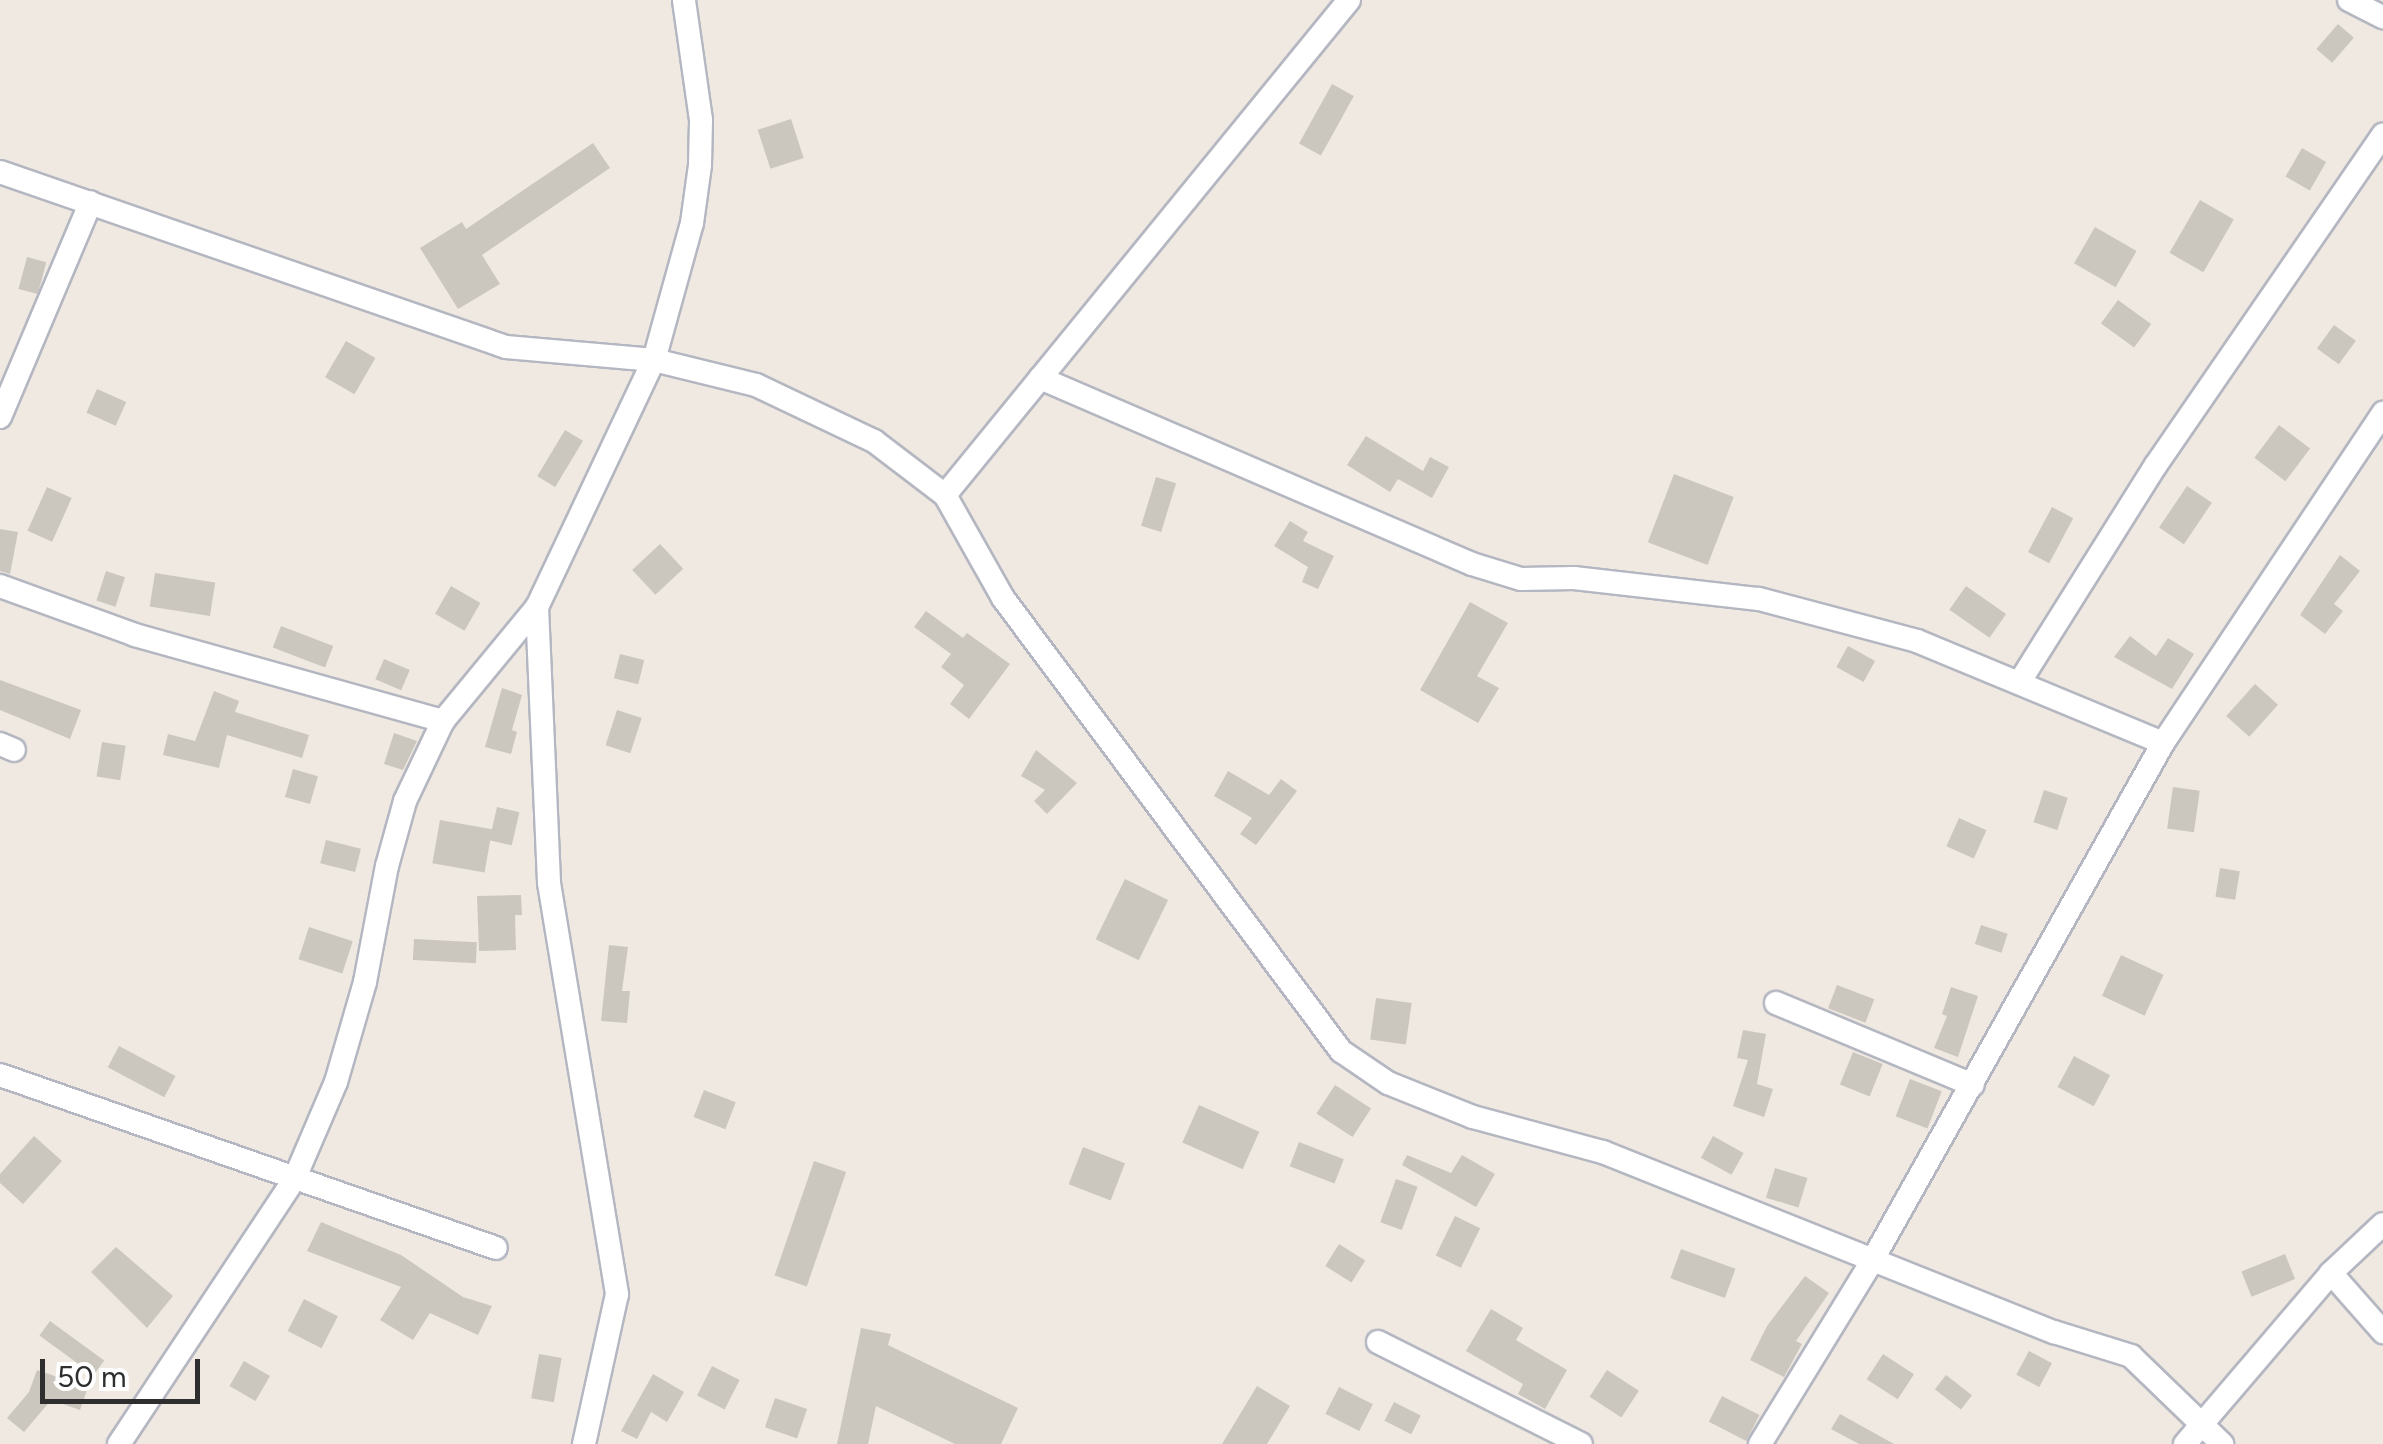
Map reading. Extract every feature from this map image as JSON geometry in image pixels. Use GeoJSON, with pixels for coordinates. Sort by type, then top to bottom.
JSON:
{"type":"FeatureCollection","features":[{"type":"Feature","properties":{"kind":"street"},"geometry":{"type":"LineString","coordinates":[[119,1444],[294,1180],[336,1082],[365,982],[387,866],[406,801],[443,721],[537,606],[654,360],[692,224],[700,164],[701,120],[684,0]]}},
{"type":"Feature","properties":{"kind":"street"},"geometry":{"type":"LineString","coordinates":[[944,495],[1349,0]]}},
{"type":"Feature","properties":{"kind":"street"},"geometry":{"type":"LineString","coordinates":[[2350,0],[2383,17]]}},
{"type":"Feature","properties":{"kind":"street"},"geometry":{"type":"LineString","coordinates":[[2019,683],[2156,465],[2383,135]]}},
{"type":"Feature","properties":{"kind":"street"},"geometry":{"type":"LineString","coordinates":[[0,172],[506,347],[654,360],[756,385],[874,441],[944,495],[1004,598],[1341,1051],[1388,1083],[1456,1110],[1602,1152],[2054,1332],[2131,1356],[2222,1444]]}},
{"type":"Feature","properties":{"kind":"street"},"geometry":{"type":"LineString","coordinates":[[0,417],[91,202]]}},
{"type":"Feature","properties":{"kind":"street"},"geometry":{"type":"LineString","coordinates":[[1040,378],[1504,574],[1759,599],[1917,640],[2162,743]]}},
{"type":"Feature","properties":{"kind":"street"},"geometry":{"type":"LineString","coordinates":[[1760,1444],[1973,1084],[2162,743],[2383,414]]}},
{"type":"Feature","properties":{"kind":"street"},"geometry":{"type":"LineString","coordinates":[[0,586],[135,635],[443,721]]}},
{"type":"Feature","properties":{"kind":"street"},"geometry":{"type":"LineString","coordinates":[[537,606],[549,883],[617,1294],[584,1444]]}},
{"type":"Feature","properties":{"kind":"street"},"geometry":{"type":"LineString","coordinates":[[1776,1004],[1973,1084]]}},
{"type":"Feature","properties":{"kind":"street"},"geometry":{"type":"LineString","coordinates":[[0,1074],[496,1248]]}},
{"type":"Feature","properties":{"kind":"street"},"geometry":{"type":"LineString","coordinates":[[2185,1444],[2331,1273],[2383,1224]]}},
{"type":"Feature","properties":{"kind":"street"},"geometry":{"type":"LineString","coordinates":[[2331,1273],[2383,1332]]}},
{"type":"Feature","properties":{"kind":"street"},"geometry":{"type":"LineString","coordinates":[[1378,1342],[1581,1444]]}},
{"type":"Feature","properties":{"kind":"building"},"geometry":{"type":"Polygon","coordinates":[[[2338,24],[2354,38],[2332,63],[2316,49],[2338,24]]]}},
{"type":"Feature","properties":{"kind":"building"},"geometry":{"type":"Polygon","coordinates":[[[1332,84],[1354,96],[1321,156],[1299,143],[1332,84]]]}},
{"type":"Feature","properties":{"kind":"building"},"geometry":{"type":"Polygon","coordinates":[[[791,119],[804,158],[770,169],[758,130],[791,119]]]}},
{"type":"Feature","properties":{"kind":"building"},"geometry":{"type":"Polygon","coordinates":[[[593,143],[610,168],[482,255],[500,284],[458,309],[420,248],[462,222],[466,229],[593,143]]]}},
{"type":"Feature","properties":{"kind":"building"},"geometry":{"type":"Polygon","coordinates":[[[2302,148],[2326,162],[2310,191],[2286,177],[2302,148]]]}},
{"type":"Feature","properties":{"kind":"building"},"geometry":{"type":"Polygon","coordinates":[[[2200,200],[2234,220],[2203,272],[2170,253],[2200,200]]]}},
{"type":"Feature","properties":{"kind":"building"},"geometry":{"type":"Polygon","coordinates":[[[2095,227],[2137,251],[2116,287],[2074,263],[2095,227]]]}},
{"type":"Feature","properties":{"kind":"building"},"geometry":{"type":"Polygon","coordinates":[[[27,257],[46,262],[38,294],[18,289],[27,257]]]}},
{"type":"Feature","properties":{"kind":"building"},"geometry":{"type":"Polygon","coordinates":[[[2118,300],[2151,324],[2134,348],[2101,323],[2118,300]]]}},
{"type":"Feature","properties":{"kind":"building"},"geometry":{"type":"Polygon","coordinates":[[[2334,325],[2356,341],[2339,364],[2317,348],[2334,325]]]}},
{"type":"Feature","properties":{"kind":"building"},"geometry":{"type":"Polygon","coordinates":[[[346,341],[375,358],[354,394],[325,377],[346,341]]]}},
{"type":"Feature","properties":{"kind":"building"},"geometry":{"type":"Polygon","coordinates":[[[97,389],[126,402],[116,426],[86,413],[97,389]]]}},
{"type":"Feature","properties":{"kind":"building"},"geometry":{"type":"Polygon","coordinates":[[[2279,425],[2310,448],[2285,481],[2254,458],[2279,425]]]}},
{"type":"Feature","properties":{"kind":"building"},"geometry":{"type":"Polygon","coordinates":[[[565,430],[583,441],[555,487],[537,476],[565,430]]]}},
{"type":"Feature","properties":{"kind":"building"},"geometry":{"type":"Polygon","coordinates":[[[1366,436],[1423,471],[1430,457],[1449,467],[1432,498],[1398,479],[1390,492],[1347,465],[1366,436]]]}},
{"type":"Feature","properties":{"kind":"building"},"geometry":{"type":"Polygon","coordinates":[[[1674,474],[1734,497],[1708,565],[1648,542],[1674,474]]]}},
{"type":"Feature","properties":{"kind":"building"},"geometry":{"type":"Polygon","coordinates":[[[1156,477],[1176,483],[1161,532],[1141,526],[1156,477]]]}},
{"type":"Feature","properties":{"kind":"building"},"geometry":{"type":"Polygon","coordinates":[[[2187,486],[2212,503],[2184,544],[2159,527],[2187,486]]]}},
{"type":"Feature","properties":{"kind":"building"},"geometry":{"type":"Polygon","coordinates":[[[47,487],[72,498],[52,542],[27,531],[47,487]]]}},
{"type":"Feature","properties":{"kind":"building"},"geometry":{"type":"Polygon","coordinates":[[[2052,507],[2073,518],[2049,563],[2028,552],[2052,507]]]}},
{"type":"Feature","properties":{"kind":"building"},"geometry":{"type":"Polygon","coordinates":[[[1290,521],[1308,532],[1303,541],[1334,556],[1318,589],[1302,582],[1308,567],[1274,546],[1290,521]]]}},
{"type":"Feature","properties":{"kind":"building"},"geometry":{"type":"Polygon","coordinates":[[[0,529],[18,532],[10,574],[0,571],[0,529]]]}},
{"type":"Feature","properties":{"kind":"building"},"geometry":{"type":"Polygon","coordinates":[[[660,544],[683,569],[655,595],[632,570],[660,544]]]}},
{"type":"Feature","properties":{"kind":"building"},"geometry":{"type":"Polygon","coordinates":[[[2340,555],[2360,571],[2334,604],[2343,611],[2325,634],[2300,615],[2340,555]]]}},
{"type":"Feature","properties":{"kind":"building"},"geometry":{"type":"Polygon","coordinates":[[[106,571],[125,577],[115,607],[96,600],[106,571]]]}},
{"type":"Feature","properties":{"kind":"building"},"geometry":{"type":"Polygon","coordinates":[[[155,573],[215,583],[210,616],[150,607],[155,573]]]}},
{"type":"Feature","properties":{"kind":"building"},"geometry":{"type":"Polygon","coordinates":[[[451,586],[480,603],[464,631],[435,614],[451,586]]]}},
{"type":"Feature","properties":{"kind":"building"},"geometry":{"type":"Polygon","coordinates":[[[1966,586],[2006,614],[1990,638],[1949,610],[1966,586]]]}},
{"type":"Feature","properties":{"kind":"building"},"geometry":{"type":"Polygon","coordinates":[[[1470,602],[1508,623],[1477,676],[1499,688],[1478,723],[1420,690],[1470,602]]]}},
{"type":"Feature","properties":{"kind":"building"},"geometry":{"type":"Polygon","coordinates":[[[926,611],[963,638],[967,633],[1010,664],[969,719],[950,704],[964,685],[941,667],[951,654],[914,627],[926,611]]]}},
{"type":"Feature","properties":{"kind":"building"},"geometry":{"type":"Polygon","coordinates":[[[281,626],[333,646],[325,668],[273,647],[281,626]]]}},
{"type":"Feature","properties":{"kind":"building"},"geometry":{"type":"Polygon","coordinates":[[[2130,636],[2156,656],[2168,638],[2194,654],[2172,689],[2114,657],[2130,636]]]}},
{"type":"Feature","properties":{"kind":"building"},"geometry":{"type":"Polygon","coordinates":[[[1848,646],[1875,661],[1863,682],[1836,667],[1848,646]]]}},
{"type":"Feature","properties":{"kind":"building"},"geometry":{"type":"Polygon","coordinates":[[[620,654],[644,660],[638,684],[614,678],[620,654]]]}},
{"type":"Feature","properties":{"kind":"building"},"geometry":{"type":"Polygon","coordinates":[[[384,659],[410,670],[401,690],[375,679],[384,659]]]}},
{"type":"Feature","properties":{"kind":"building"},"geometry":{"type":"Polygon","coordinates":[[[0,680],[81,710],[70,739],[0,710],[0,680]]]}},
{"type":"Feature","properties":{"kind":"building"},"geometry":{"type":"Polygon","coordinates":[[[2255,684],[2278,705],[2249,737],[2226,716],[2255,684]]]}},
{"type":"Feature","properties":{"kind":"building"},"geometry":{"type":"Polygon","coordinates":[[[502,688],[522,695],[512,730],[517,732],[511,754],[485,747],[502,688]]]}},
{"type":"Feature","properties":{"kind":"building"},"geometry":{"type":"Polygon","coordinates":[[[214,691],[239,701],[235,712],[309,735],[302,758],[227,735],[219,768],[163,755],[168,734],[195,741],[214,691]]]}},
{"type":"Feature","properties":{"kind":"building"},"geometry":{"type":"Polygon","coordinates":[[[617,710],[642,718],[630,753],[606,745],[617,710]]]}},
{"type":"Feature","properties":{"kind":"building"},"geometry":{"type":"Polygon","coordinates":[[[394,733],[417,741],[403,770],[384,764],[394,733]]]}},
{"type":"Feature","properties":{"kind":"building"},"geometry":{"type":"Polygon","coordinates":[[[102,742],[126,746],[120,780],[97,777],[102,742]]]}},
{"type":"Feature","properties":{"kind":"building"},"geometry":{"type":"Polygon","coordinates":[[[1036,750],[1077,783],[1047,814],[1034,801],[1045,790],[1021,776],[1036,750]]]}},
{"type":"Feature","properties":{"kind":"building"},"geometry":{"type":"Polygon","coordinates":[[[293,769],[318,776],[310,804],[285,797],[293,769]]]}},
{"type":"Feature","properties":{"kind":"building"},"geometry":{"type":"Polygon","coordinates":[[[1228,771],[1269,795],[1281,779],[1297,791],[1256,845],[1240,834],[1252,818],[1214,796],[1228,771]]]}},
{"type":"Feature","properties":{"kind":"building"},"geometry":{"type":"Polygon","coordinates":[[[2173,787],[2200,791],[2194,832],[2167,829],[2173,787]]]}},
{"type":"Feature","properties":{"kind":"building"},"geometry":{"type":"Polygon","coordinates":[[[2044,790],[2068,798],[2057,830],[2033,822],[2044,790]]]}},
{"type":"Feature","properties":{"kind":"building"},"geometry":{"type":"Polygon","coordinates":[[[497,807],[519,812],[512,845],[489,840],[497,807]]]}},
{"type":"Feature","properties":{"kind":"building"},"geometry":{"type":"Polygon","coordinates":[[[1959,818],[1986,830],[1974,859],[1946,846],[1959,818]]]}},
{"type":"Feature","properties":{"kind":"building"},"geometry":{"type":"Polygon","coordinates":[[[440,820],[492,829],[485,873],[432,863],[440,820]]]}},
{"type":"Feature","properties":{"kind":"building"},"geometry":{"type":"Polygon","coordinates":[[[326,840],[361,849],[355,872],[320,863],[326,840]]]}},
{"type":"Feature","properties":{"kind":"building"},"geometry":{"type":"Polygon","coordinates":[[[2220,868],[2240,871],[2235,900],[2215,897],[2220,868]]]}},
{"type":"Feature","properties":{"kind":"building"},"geometry":{"type":"Polygon","coordinates":[[[1125,879],[1168,900],[1139,960],[1096,939],[1125,879]]]}},
{"type":"Feature","properties":{"kind":"building"},"geometry":{"type":"Polygon","coordinates":[[[521,895],[522,915],[515,915],[516,950],[479,951],[477,896],[521,895]]]}},
{"type":"Feature","properties":{"kind":"building"},"geometry":{"type":"Polygon","coordinates":[[[1981,925],[2008,934],[2001,953],[1975,944],[1981,925]]]}},
{"type":"Feature","properties":{"kind":"building"},"geometry":{"type":"Polygon","coordinates":[[[309,927],[353,941],[342,974],[298,959],[309,927]]]}},
{"type":"Feature","properties":{"kind":"building"},"geometry":{"type":"Polygon","coordinates":[[[414,939],[477,942],[476,963],[413,960],[414,939]]]}},
{"type":"Feature","properties":{"kind":"building"},"geometry":{"type":"Polygon","coordinates":[[[609,945],[628,947],[622,991],[630,991],[627,1023],[601,1021],[609,945]]]}},
{"type":"Feature","properties":{"kind":"building"},"geometry":{"type":"Polygon","coordinates":[[[2121,955],[2164,975],[2145,1016],[2102,996],[2121,955]]]}},
{"type":"Feature","properties":{"kind":"building"},"geometry":{"type":"Polygon","coordinates":[[[1837,985],[1874,999],[1865,1023],[1828,1008],[1837,985]]]}},
{"type":"Feature","properties":{"kind":"building"},"geometry":{"type":"Polygon","coordinates":[[[1951,987],[1978,996],[1958,1057],[1934,1048],[1947,1016],[1942,1014],[1951,987]]]}},
{"type":"Feature","properties":{"kind":"building"},"geometry":{"type":"Polygon","coordinates":[[[1376,998],[1412,1003],[1406,1045],[1370,1040],[1376,998]]]}},
{"type":"Feature","properties":{"kind":"building"},"geometry":{"type":"Polygon","coordinates":[[[1743,1030],[1766,1034],[1757,1084],[1773,1089],[1764,1117],[1733,1106],[1748,1060],[1737,1058],[1743,1030]]]}},
{"type":"Feature","properties":{"kind":"building"},"geometry":{"type":"Polygon","coordinates":[[[119,1046],[176,1076],[164,1097],[108,1067],[119,1046]]]}},
{"type":"Feature","properties":{"kind":"building"},"geometry":{"type":"Polygon","coordinates":[[[1853,1052],[1883,1064],[1870,1096],[1840,1084],[1853,1052]]]}},
{"type":"Feature","properties":{"kind":"building"},"geometry":{"type":"Polygon","coordinates":[[[2074,1056],[2110,1075],[2094,1106],[2058,1087],[2074,1056]]]}},
{"type":"Feature","properties":{"kind":"building"},"geometry":{"type":"Polygon","coordinates":[[[1910,1079],[1942,1091],[1927,1129],[1896,1116],[1910,1079]]]}},
{"type":"Feature","properties":{"kind":"building"},"geometry":{"type":"Polygon","coordinates":[[[1335,1085],[1371,1108],[1353,1137],[1316,1114],[1335,1085]]]}},
{"type":"Feature","properties":{"kind":"building"},"geometry":{"type":"Polygon","coordinates":[[[704,1090],[736,1102],[725,1129],[694,1117],[704,1090]]]}},
{"type":"Feature","properties":{"kind":"building"},"geometry":{"type":"Polygon","coordinates":[[[1199,1105],[1259,1132],[1243,1169],[1182,1142],[1199,1105]]]}},
{"type":"Feature","properties":{"kind":"building"},"geometry":{"type":"Polygon","coordinates":[[[34,1136],[62,1161],[23,1204],[0,1183],[0,1174],[34,1136]]]}},
{"type":"Feature","properties":{"kind":"building"},"geometry":{"type":"Polygon","coordinates":[[[1713,1136],[1744,1153],[1731,1175],[1701,1158],[1713,1136]]]}},
{"type":"Feature","properties":{"kind":"building"},"geometry":{"type":"Polygon","coordinates":[[[1299,1142],[1344,1159],[1334,1183],[1290,1166],[1299,1142]]]}},
{"type":"Feature","properties":{"kind":"building"},"geometry":{"type":"Polygon","coordinates":[[[1083,1147],[1125,1163],[1111,1200],[1069,1184],[1083,1147]]]}},
{"type":"Feature","properties":{"kind":"building"},"geometry":{"type":"Polygon","coordinates":[[[1407,1155],[1451,1173],[1462,1155],[1495,1174],[1476,1207],[1402,1165],[1407,1155]]]}},
{"type":"Feature","properties":{"kind":"building"},"geometry":{"type":"Polygon","coordinates":[[[814,1161],[846,1172],[807,1286],[775,1275],[814,1161]]]}},
{"type":"Feature","properties":{"kind":"building"},"geometry":{"type":"Polygon","coordinates":[[[1775,1168],[1808,1178],[1798,1208],[1766,1198],[1775,1168]]]}},
{"type":"Feature","properties":{"kind":"building"},"geometry":{"type":"Polygon","coordinates":[[[1396,1179],[1418,1187],[1402,1230],[1380,1222],[1396,1179]]]}},
{"type":"Feature","properties":{"kind":"building"},"geometry":{"type":"Polygon","coordinates":[[[1455,1216],[1480,1228],[1461,1268],[1436,1256],[1455,1216]]]}},
{"type":"Feature","properties":{"kind":"building"},"geometry":{"type":"Polygon","coordinates":[[[321,1222],[401,1255],[463,1297],[492,1306],[478,1335],[430,1313],[413,1340],[380,1320],[401,1287],[307,1251],[321,1222]]]}},
{"type":"Feature","properties":{"kind":"building"},"geometry":{"type":"Polygon","coordinates":[[[1339,1244],[1365,1260],[1352,1282],[1325,1266],[1339,1244]]]}},
{"type":"Feature","properties":{"kind":"building"},"geometry":{"type":"Polygon","coordinates":[[[116,1247],[173,1296],[147,1328],[91,1272],[116,1247]]]}},
{"type":"Feature","properties":{"kind":"building"},"geometry":{"type":"Polygon","coordinates":[[[1681,1249],[1736,1269],[1725,1298],[1670,1278],[1681,1249]]]}},
{"type":"Feature","properties":{"kind":"building"},"geometry":{"type":"Polygon","coordinates":[[[2285,1254],[2295,1279],[2252,1297],[2241,1272],[2285,1254]]]}},
{"type":"Feature","properties":{"kind":"building"},"geometry":{"type":"Polygon","coordinates":[[[1805,1276],[1829,1293],[1796,1341],[1802,1344],[1784,1377],[1750,1360],[1767,1326],[1805,1276]]]}},
{"type":"Feature","properties":{"kind":"building"},"geometry":{"type":"Polygon","coordinates":[[[304,1299],[338,1316],[322,1348],[288,1331],[304,1299]]]}},
{"type":"Feature","properties":{"kind":"building"},"geometry":{"type":"Polygon","coordinates":[[[1491,1309],[1523,1328],[1516,1340],[1567,1370],[1545,1409],[1518,1394],[1523,1384],[1466,1351],[1491,1309]]]}},
{"type":"Feature","properties":{"kind":"building"},"geometry":{"type":"Polygon","coordinates":[[[50,1321],[104,1360],[94,1375],[39,1336],[50,1321]]]}},
{"type":"Feature","properties":{"kind":"building"},"geometry":{"type":"Polygon","coordinates":[[[861,1328],[891,1334],[888,1345],[1018,1408],[1001,1444],[955,1444],[876,1406],[868,1444],[837,1444],[861,1328]]]}},
{"type":"Feature","properties":{"kind":"building"},"geometry":{"type":"Polygon","coordinates":[[[2029,1351],[2052,1363],[2039,1387],[2016,1375],[2029,1351]]]}},
{"type":"Feature","properties":{"kind":"building"},"geometry":{"type":"Polygon","coordinates":[[[539,1354],[562,1358],[554,1402],[531,1398],[539,1354]]]}},
{"type":"Feature","properties":{"kind":"building"},"geometry":{"type":"Polygon","coordinates":[[[1883,1354],[1914,1374],[1898,1399],[1867,1379],[1883,1354]]]}},
{"type":"Feature","properties":{"kind":"building"},"geometry":{"type":"Polygon","coordinates":[[[244,1361],[270,1376],[255,1401],[230,1386],[244,1361]]]}},
{"type":"Feature","properties":{"kind":"building"},"geometry":{"type":"Polygon","coordinates":[[[712,1366],[740,1380],[725,1409],[697,1395],[712,1366]]]}},
{"type":"Feature","properties":{"kind":"building"},"geometry":{"type":"Polygon","coordinates":[[[37,1370],[88,1387],[80,1410],[51,1400],[24,1432],[7,1418],[29,1392],[37,1370]]]}},
{"type":"Feature","properties":{"kind":"building"},"geometry":{"type":"Polygon","coordinates":[[[1607,1370],[1639,1391],[1621,1418],[1590,1397],[1607,1370]]]}},
{"type":"Feature","properties":{"kind":"building"},"geometry":{"type":"Polygon","coordinates":[[[653,1374],[684,1392],[667,1422],[651,1412],[637,1439],[621,1431],[653,1374]]]}},
{"type":"Feature","properties":{"kind":"building"},"geometry":{"type":"Polygon","coordinates":[[[1946,1375],[1972,1395],[1961,1410],[1935,1389],[1946,1375]]]}},
{"type":"Feature","properties":{"kind":"building"},"geometry":{"type":"Polygon","coordinates":[[[1257,1386],[1290,1406],[1267,1444],[1222,1444],[1257,1386]]]}},
{"type":"Feature","properties":{"kind":"building"},"geometry":{"type":"Polygon","coordinates":[[[1339,1387],[1373,1404],[1359,1431],[1325,1414],[1339,1387]]]}},
{"type":"Feature","properties":{"kind":"building"},"geometry":{"type":"Polygon","coordinates":[[[1722,1396],[1759,1415],[1746,1441],[1709,1422],[1722,1396]]]}},
{"type":"Feature","properties":{"kind":"building"},"geometry":{"type":"Polygon","coordinates":[[[775,1398],[807,1409],[797,1438],[765,1427],[775,1398]]]}},
{"type":"Feature","properties":{"kind":"building"},"geometry":{"type":"Polygon","coordinates":[[[1394,1402],[1421,1416],[1411,1434],[1384,1421],[1394,1402]]]}},
{"type":"Feature","properties":{"kind":"building"},"geometry":{"type":"Polygon","coordinates":[[[1840,1414],[1894,1444],[1859,1444],[1831,1429],[1840,1414]]]}}]}
